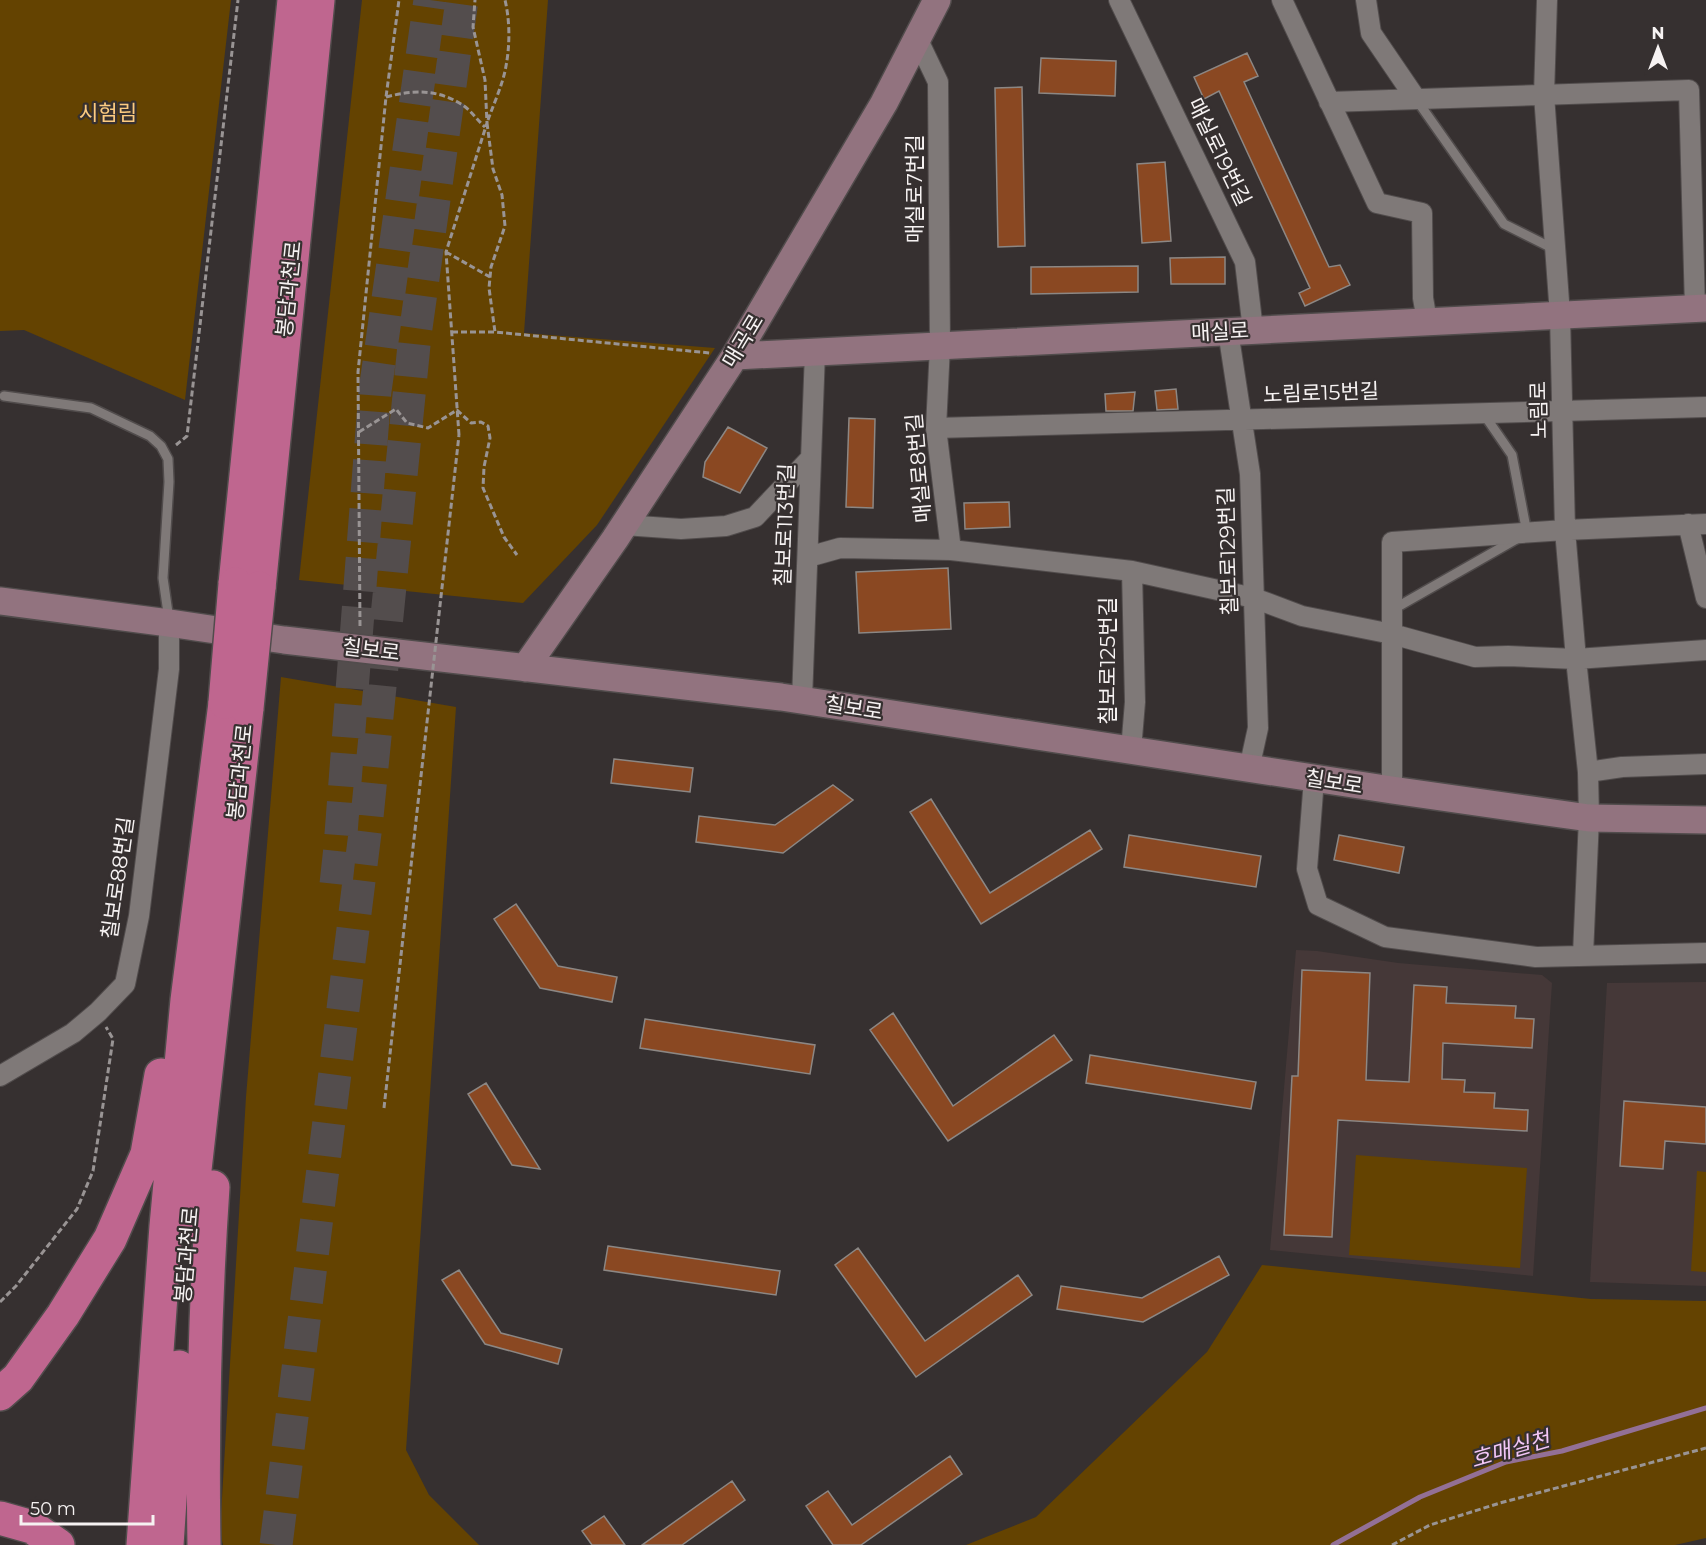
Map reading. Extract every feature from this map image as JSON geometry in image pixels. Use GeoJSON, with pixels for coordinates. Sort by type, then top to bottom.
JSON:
{"type":"FeatureCollection","features":[{"type":"Feature","properties":{"kind":"highway","name":"봉담과천로"},"geometry":{"type":"LineString","coordinates":[[143,1545],[166,1226],[200,1002],[236,705],[294,0]]}},
{"type":"Feature","properties":{"kind":"highway","name":"봉담과천로"},"geometry":{"type":"LineString","coordinates":[[247,586],[318,0]]}},
{"type":"Feature","properties":{"kind":"highway","name":"봉담과천로"},"geometry":{"type":"LineString","coordinates":[[167,1545],[200,1002]]}},
{"type":"Feature","properties":{"kind":"highway"},"geometry":{"type":"LineString","coordinates":[[0,1394],[18,1378],[63,1315],[111,1239],[147,1154],[164,1058],[200,1002]]}},
{"type":"Feature","properties":{"kind":"highway"},"geometry":{"type":"LineString","coordinates":[[200,1002],[220,1088],[208,1272],[202,1451],[204,1545]]}},
{"type":"Feature","properties":{"kind":"highway"},"geometry":{"type":"LineString","coordinates":[[0,1518],[32,1527],[58,1545]]}},
{"type":"Feature","properties":{"kind":"street","name":"매곡로"},"geometry":{"type":"LineString","coordinates":[[525,668],[624,525],[735,356],[884,103],[937,0]]}},
{"type":"Feature","properties":{"kind":"street","name":"매실로19번길"},"geometry":{"type":"LineString","coordinates":[[1119,0],[1245,262],[1241,331]]}},
{"type":"Feature","properties":{"kind":"street"},"geometry":{"type":"LineString","coordinates":[[1281,0],[1377,203],[1422,213],[1423,298],[1427,321]]}},
{"type":"Feature","properties":{"kind":"street"},"geometry":{"type":"LineString","coordinates":[[1366,0],[1371,33],[1416,99]]}},
{"type":"Feature","properties":{"kind":"street","name":"노림로"},"geometry":{"type":"LineString","coordinates":[[1547,0],[1544,95],[1560,315],[1565,530],[1588,772],[1589,818],[1582,955]]}},
{"type":"Feature","properties":{"kind":"street","name":"매실로7번길"},"geometry":{"type":"LineString","coordinates":[[917,38],[938,82],[940,346]]}},
{"type":"Feature","properties":{"kind":"street"},"geometry":{"type":"LineString","coordinates":[[1329,102],[1689,90],[1701,308]]}},
{"type":"Feature","properties":{"kind":"street","name":"매실로"},"geometry":{"type":"LineString","coordinates":[[735,356],[1701,308]]}},
{"type":"Feature","properties":{"kind":"street","name":"칠보로129번길"},"geometry":{"type":"LineString","coordinates":[[1241,331],[1241,419],[1250,474],[1258,728],[1249,769]]}},
{"type":"Feature","properties":{"kind":"street","name":"매실로8번길"},"geometry":{"type":"LineString","coordinates":[[940,346],[936,428],[951,550]]}},
{"type":"Feature","properties":{"kind":"street","name":"칠보로113번길"},"geometry":{"type":"LineString","coordinates":[[802,700],[815,352]]}},
{"type":"Feature","properties":{"kind":"street","name":"노림로15번길"},"geometry":{"type":"LineString","coordinates":[[936,428],[1706,407]]}},
{"type":"Feature","properties":{"kind":"street"},"geometry":{"type":"LineString","coordinates":[[624,525],[681,529],[726,526],[755,517],[811,458]]}},
{"type":"Feature","properties":{"kind":"street"},"geometry":{"type":"LineString","coordinates":[[1392,790],[1392,542],[1697,524],[1706,598]]}},
{"type":"Feature","properties":{"kind":"street"},"geometry":{"type":"LineString","coordinates":[[808,557],[840,548],[951,550],[1132,571],[1254,598],[1302,616],[1392,634],[1475,657],[1576,659],[1706,650]]}},
{"type":"Feature","properties":{"kind":"street","name":"칠보로125번길"},"geometry":{"type":"LineString","coordinates":[[1131,750],[1135,702],[1132,571]]}},
{"type":"Feature","properties":{"kind":"street","name":"칠보로"},"geometry":{"type":"LineString","coordinates":[[0,601],[284,640],[802,700],[1314,779],[1589,818],[1706,820]]}},
{"type":"Feature","properties":{"kind":"street","name":"칠보로88번길"},"geometry":{"type":"LineString","coordinates":[[0,1076],[73,1033],[98,1012],[125,984],[139,916],[169,669],[169,623]]}},
{"type":"Feature","properties":{"kind":"street"},"geometry":{"type":"LineString","coordinates":[[1588,772],[1622,767],[1706,764]]}},
{"type":"Feature","properties":{"kind":"street"},"geometry":{"type":"LineString","coordinates":[[1314,779],[1307,869],[1318,905],[1385,937],[1536,957],[1706,953]]}},
{"type":"Feature","properties":{"kind":"lane"},"geometry":{"type":"LineString","coordinates":[[1416,99],[1504,224],[1556,250]]}},
{"type":"Feature","properties":{"kind":"lane"},"geometry":{"type":"LineString","coordinates":[[4,396],[90,408],[150,436],[161,446],[168,459],[169,482],[163,578],[169,623]]}},
{"type":"Feature","properties":{"kind":"lane"},"geometry":{"type":"LineString","coordinates":[[1392,611],[1527,533],[1512,455],[1483,413]]}},
{"type":"Feature","properties":{"kind":"path"},"geometry":{"type":"LineString","coordinates":[[165,453],[188,436],[238,0]]}},
{"type":"Feature","properties":{"kind":"path"},"geometry":{"type":"LineString","coordinates":[[360,648],[358,372],[386,97],[399,0]]}},
{"type":"Feature","properties":{"kind":"path"},"geometry":{"type":"LineString","coordinates":[[475,0],[474,27],[485,80],[487,123],[493,169],[502,195],[505,226],[491,267],[490,277],[489,288],[495,332]]}},
{"type":"Feature","properties":{"kind":"path"},"geometry":{"type":"LineString","coordinates":[[384,1108],[459,435],[446,252],[506,68],[508,10],[505,0]]}},
{"type":"Feature","properties":{"kind":"path"},"geometry":{"type":"LineString","coordinates":[[386,97],[417,91],[445,97],[463,105],[485,127]]}},
{"type":"Feature","properties":{"kind":"path"},"geometry":{"type":"LineString","coordinates":[[485,127],[487,123]]}},
{"type":"Feature","properties":{"kind":"path"},"geometry":{"type":"LineString","coordinates":[[446,252],[490,277]]}},
{"type":"Feature","properties":{"kind":"path"},"geometry":{"type":"LineString","coordinates":[[452,332],[495,332],[735,356]]}},
{"type":"Feature","properties":{"kind":"path"},"geometry":{"type":"LineString","coordinates":[[359,432],[396,409],[407,423],[428,428],[457,410]]}},
{"type":"Feature","properties":{"kind":"path"},"geometry":{"type":"LineString","coordinates":[[457,410],[471,423],[481,422],[488,426],[490,438],[484,467],[483,488],[504,537],[517,555]]}},
{"type":"Feature","properties":{"kind":"path"},"geometry":{"type":"LineString","coordinates":[[0,1302],[16,1286],[77,1209],[93,1171],[113,1039],[98,1012]]}},
{"type":"Feature","properties":{"kind":"path"},"geometry":{"type":"LineString","coordinates":[[1392,1545],[1430,1525],[1500,1503],[1706,1448]]}},
{"type":"Feature","properties":{"kind":"shaded area"},"geometry":{"type":"Polygon","coordinates":[[[1296,950],[1398,963],[1542,975],[1552,983],[1533,1276],[1270,1250],[1296,950]]]}},
{"type":"Feature","properties":{"kind":"shaded area"},"geometry":{"type":"Polygon","coordinates":[[[1706,982],[1706,1286],[1590,1282],[1607,983],[1706,982]]]}},
{"type":"Feature","properties":{"kind":"green space","name":"시험림"},"geometry":{"type":"Polygon","coordinates":[[[0,0],[231,0],[185,400],[24,330],[0,331],[0,0]]]}},
{"type":"Feature","properties":{"kind":"green space"},"geometry":{"type":"Polygon","coordinates":[[[362,0],[548,0],[524,333],[715,348],[597,525],[523,603],[299,580],[362,0]]]}},
{"type":"Feature","properties":{"kind":"green space"},"geometry":{"type":"Polygon","coordinates":[[[281,677],[456,707],[406,1450],[429,1495],[479,1545],[223,1545],[220,1531],[246,1097],[281,677]]]}},
{"type":"Feature","properties":{"kind":"green space"},"geometry":{"type":"Polygon","coordinates":[[[1356,1155],[1527,1168],[1520,1268],[1349,1255],[1356,1155]]]}},
{"type":"Feature","properties":{"kind":"green space"},"geometry":{"type":"Polygon","coordinates":[[[1697,1171],[1706,1172],[1706,1272],[1691,1271],[1697,1171]]]}},
{"type":"Feature","properties":{"kind":"green space"},"geometry":{"type":"Polygon","coordinates":[[[1262,1265],[1591,1299],[1706,1301],[1706,1538],[1675,1545],[966,1545],[1036,1517],[1207,1352],[1262,1265]]]}},
{"type":"Feature","properties":{"kind":"building"},"geometry":{"type":"Polygon","coordinates":[[[1247,53],[1258,76],[1244,82],[1329,267],[1340,265],[1350,285],[1305,306],[1299,293],[1310,288],[1219,91],[1204,99],[1194,77],[1247,53]]]}},
{"type":"Feature","properties":{"kind":"building"},"geometry":{"type":"Polygon","coordinates":[[[1041,58],[1116,61],[1115,96],[1039,93],[1041,58]]]}},
{"type":"Feature","properties":{"kind":"building"},"geometry":{"type":"Polygon","coordinates":[[[1022,87],[1025,246],[998,247],[995,88],[1022,87]]]}},
{"type":"Feature","properties":{"kind":"building"},"geometry":{"type":"Polygon","coordinates":[[[1165,162],[1171,241],[1142,243],[1137,164],[1165,162]]]}},
{"type":"Feature","properties":{"kind":"building"},"geometry":{"type":"Polygon","coordinates":[[[1225,257],[1225,284],[1171,284],[1170,258],[1225,257]]]}},
{"type":"Feature","properties":{"kind":"building"},"geometry":{"type":"Polygon","coordinates":[[[1138,266],[1138,292],[1031,294],[1031,267],[1138,266]]]}},
{"type":"Feature","properties":{"kind":"building"},"geometry":{"type":"Polygon","coordinates":[[[1176,389],[1178,409],[1157,410],[1155,391],[1176,389]]]}},
{"type":"Feature","properties":{"kind":"building"},"geometry":{"type":"Polygon","coordinates":[[[1135,392],[1133,411],[1106,411],[1105,394],[1135,392]]]}},
{"type":"Feature","properties":{"kind":"building"},"geometry":{"type":"Polygon","coordinates":[[[849,418],[875,419],[873,508],[846,507],[849,418]]]}},
{"type":"Feature","properties":{"kind":"building"},"geometry":{"type":"Polygon","coordinates":[[[728,427],[767,448],[740,493],[703,477],[705,462],[728,427]]]}},
{"type":"Feature","properties":{"kind":"building"},"geometry":{"type":"Polygon","coordinates":[[[1009,502],[1010,527],[965,529],[964,503],[1009,502]]]}},
{"type":"Feature","properties":{"kind":"building"},"geometry":{"type":"Polygon","coordinates":[[[948,568],[951,629],[859,633],[856,572],[948,568]]]}},
{"type":"Feature","properties":{"kind":"building"},"geometry":{"type":"Polygon","coordinates":[[[614,759],[693,768],[690,792],[611,783],[614,759]]]}},
{"type":"Feature","properties":{"kind":"building"},"geometry":{"type":"Polygon","coordinates":[[[833,785],[853,800],[783,853],[696,842],[699,816],[775,825],[833,785]]]}},
{"type":"Feature","properties":{"kind":"building"},"geometry":{"type":"Polygon","coordinates":[[[931,799],[990,893],[1090,830],[1102,849],[981,924],[910,812],[931,799]]]}},
{"type":"Feature","properties":{"kind":"building"},"geometry":{"type":"Polygon","coordinates":[[[1129,835],[1261,856],[1256,887],[1124,867],[1129,835]]]}},
{"type":"Feature","properties":{"kind":"building"},"geometry":{"type":"Polygon","coordinates":[[[1339,835],[1404,847],[1399,873],[1334,860],[1339,835]]]}},
{"type":"Feature","properties":{"kind":"building"},"geometry":{"type":"Polygon","coordinates":[[[516,904],[558,966],[617,977],[612,1002],[540,988],[494,919],[516,904]]]}},
{"type":"Feature","properties":{"kind":"building"},"geometry":{"type":"Polygon","coordinates":[[[1302,970],[1370,973],[1366,1080],[1409,1082],[1414,985],[1447,987],[1446,1003],[1516,1006],[1515,1018],[1534,1019],[1532,1048],[1443,1043],[1442,1079],[1465,1080],[1464,1092],[1495,1093],[1494,1108],[1528,1110],[1527,1131],[1338,1120],[1332,1237],[1284,1235],[1292,1076],[1298,1076],[1302,970]]]}},
{"type":"Feature","properties":{"kind":"building"},"geometry":{"type":"Polygon","coordinates":[[[893,1013],[953,1106],[1054,1035],[1072,1060],[948,1141],[870,1030],[893,1013]]]}},
{"type":"Feature","properties":{"kind":"building"},"geometry":{"type":"Polygon","coordinates":[[[645,1019],[815,1045],[810,1074],[640,1048],[645,1019]]]}},
{"type":"Feature","properties":{"kind":"building"},"geometry":{"type":"Polygon","coordinates":[[[1090,1055],[1256,1082],[1251,1109],[1086,1083],[1090,1055]]]}},
{"type":"Feature","properties":{"kind":"building"},"geometry":{"type":"Polygon","coordinates":[[[486,1083],[540,1169],[512,1165],[468,1094],[486,1083]]]}},
{"type":"Feature","properties":{"kind":"building"},"geometry":{"type":"Polygon","coordinates":[[[1624,1101],[1706,1107],[1706,1144],[1665,1141],[1663,1169],[1620,1166],[1624,1101]]]}},
{"type":"Feature","properties":{"kind":"building"},"geometry":{"type":"Polygon","coordinates":[[[608,1246],[780,1271],[776,1295],[604,1270],[608,1246]]]}},
{"type":"Feature","properties":{"kind":"building"},"geometry":{"type":"Polygon","coordinates":[[[858,1248],[925,1341],[1018,1275],[1032,1295],[916,1377],[835,1265],[858,1248]]]}},
{"type":"Feature","properties":{"kind":"building"},"geometry":{"type":"Polygon","coordinates":[[[1219,1256],[1229,1275],[1143,1322],[1057,1309],[1061,1286],[1142,1298],[1219,1256]]]}},
{"type":"Feature","properties":{"kind":"building"},"geometry":{"type":"Polygon","coordinates":[[[459,1270],[501,1333],[562,1349],[558,1364],[485,1344],[442,1280],[459,1270]]]}},
{"type":"Feature","properties":{"kind":"building"},"geometry":{"type":"Polygon","coordinates":[[[950,1456],[962,1474],[861,1545],[833,1545],[806,1506],[828,1491],[852,1525],[950,1456]]]}},
{"type":"Feature","properties":{"kind":"building"},"geometry":{"type":"Polygon","coordinates":[[[732,1481],[745,1500],[682,1545],[642,1545],[732,1481]]]}},
{"type":"Feature","properties":{"kind":"building"},"geometry":{"type":"Polygon","coordinates":[[[604,1516],[625,1545],[592,1545],[582,1531],[604,1516]]]}},
{"type":"Feature","properties":{"kind":"waterway","name":"호매실천"},"geometry":{"type":"LineString","coordinates":[[1333,1545],[1420,1497],[1506,1462],[1562,1451],[1706,1408]]}},
{"type":"Feature","properties":{"kind":"tunnel"},"geometry":{"type":"LineString","coordinates":[[336,884],[375,391],[430,0]]}},
{"type":"Feature","properties":{"kind":"tunnel"},"geometry":{"type":"LineString","coordinates":[[276,1545],[367,817],[415,335],[462,0]]}}]}
